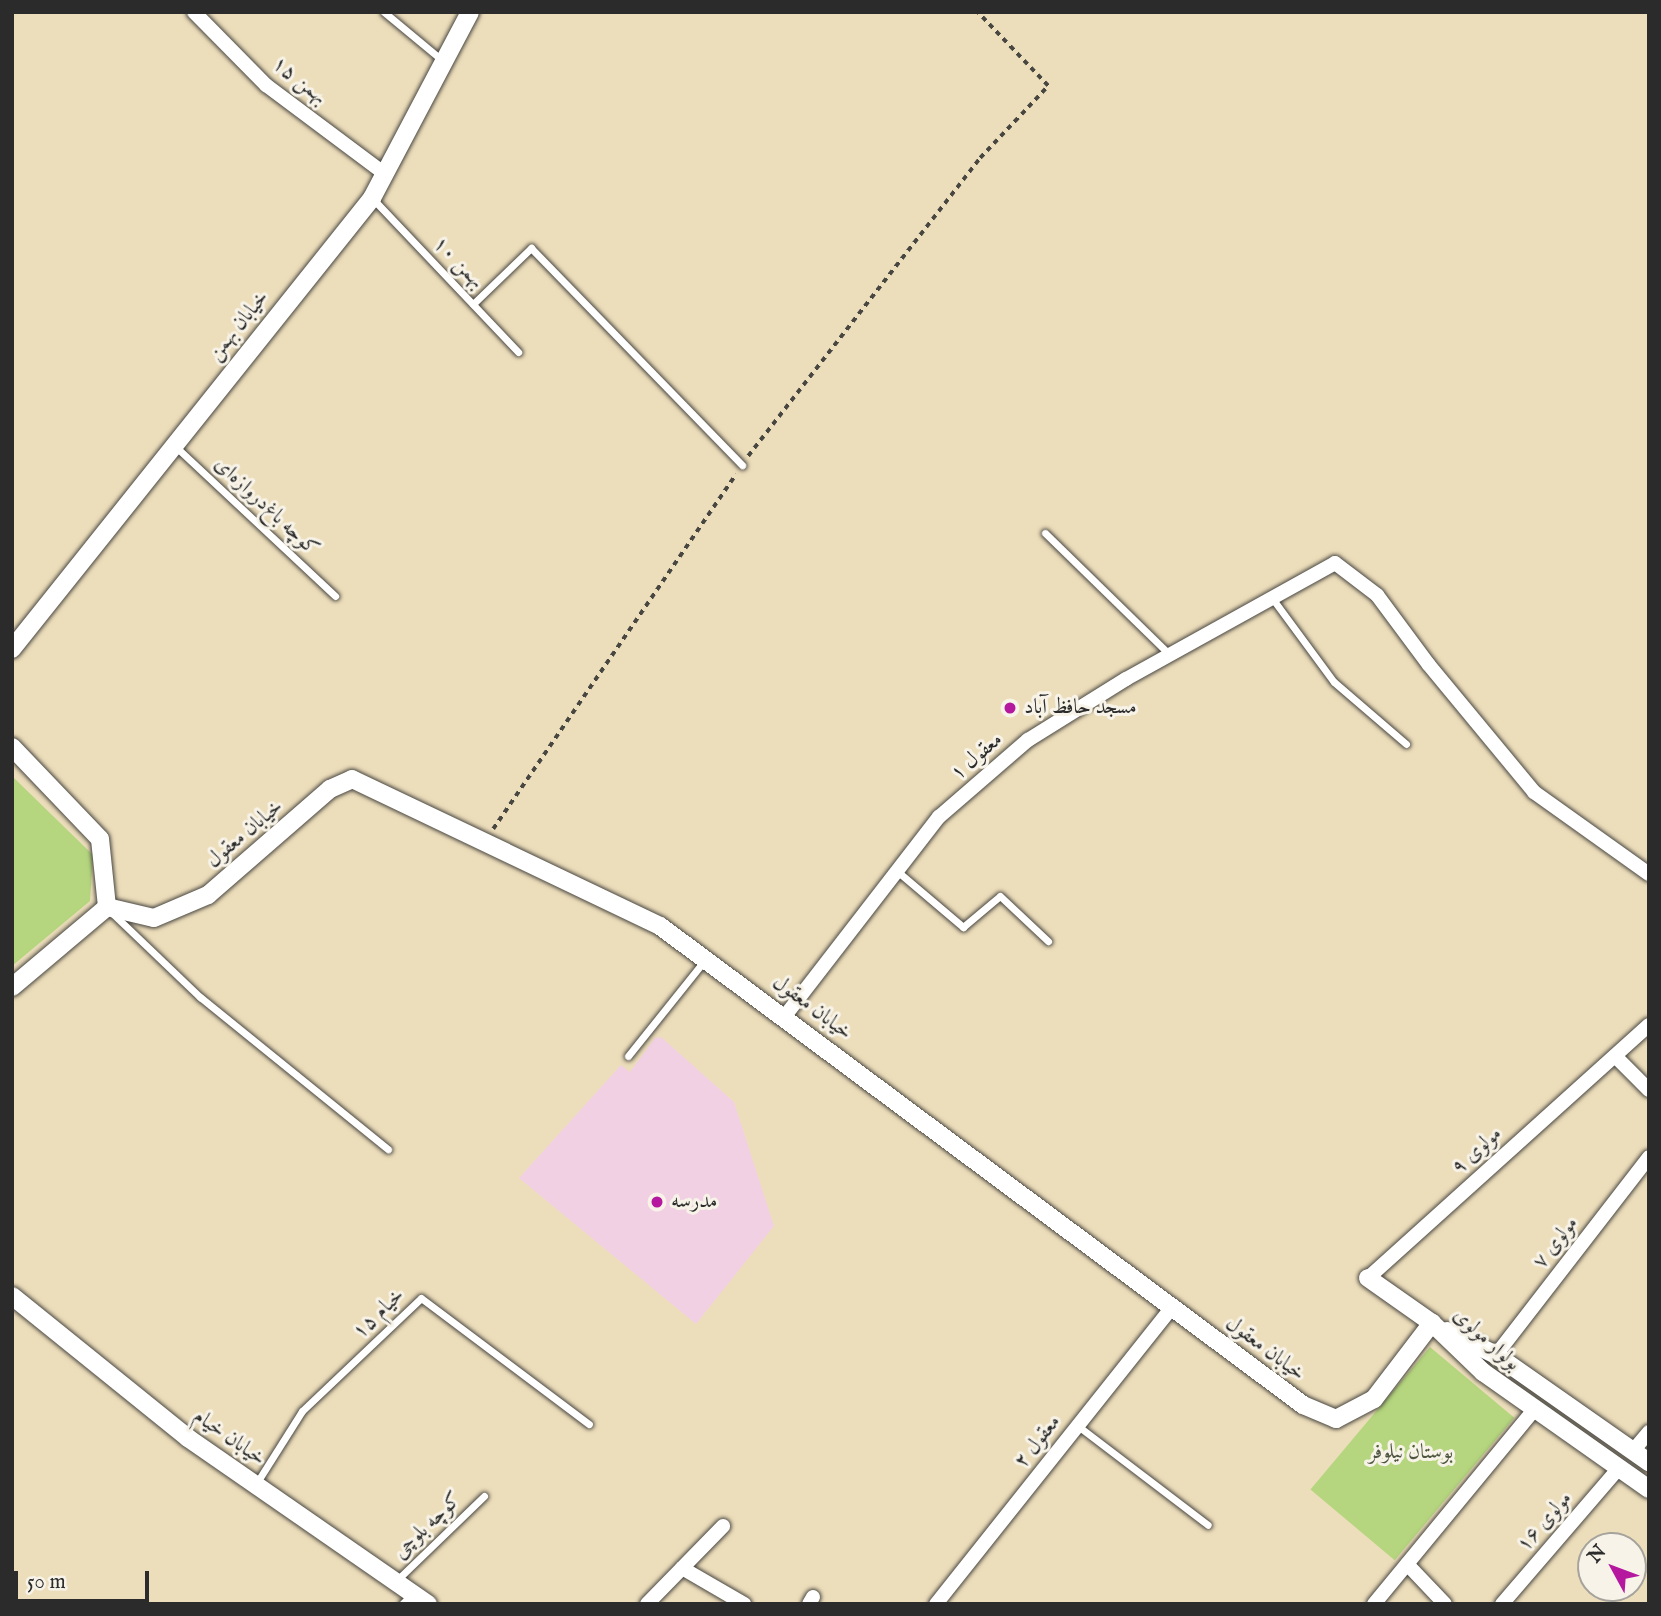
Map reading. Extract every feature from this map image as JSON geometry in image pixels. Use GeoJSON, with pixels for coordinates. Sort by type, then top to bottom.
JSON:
{"type":"FeatureCollection","features":[{"type":"Feature","properties":{"kind":"street","name":"بهمن ۱۵"},"geometry":{"type":"LineString","coordinates":[[194,12],[266,85],[385,174]]}},
{"type":"Feature","properties":{"kind":"street","name":"خیابان بهمن"},"geometry":{"type":"LineString","coordinates":[[13,644],[372,198],[470,12]]}},
{"type":"Feature","properties":{"kind":"street","name":"معقول ۱"},"geometry":{"type":"LineString","coordinates":[[785,1016],[939,817],[1028,740],[1170,654],[1335,563],[1377,594],[1429,665],[1534,792],[1649,874]]}},
{"type":"Feature","properties":{"kind":"street"},"geometry":{"type":"LineString","coordinates":[[12,747],[100,839],[107,907],[12,987]]}},
{"type":"Feature","properties":{"kind":"street","name":"خیابان معقول"},"geometry":{"type":"LineString","coordinates":[[107,907],[154,918],[208,895],[330,789],[352,779],[660,926],[785,1016],[1303,1405],[1336,1419],[1374,1399],[1432,1323]]}},
{"type":"Feature","properties":{"kind":"street","name":"مولوی ۹"},"geometry":{"type":"LineString","coordinates":[[1368,1278],[1649,1024]]}},
{"type":"Feature","properties":{"kind":"street"},"geometry":{"type":"LineString","coordinates":[[1615,1056],[1649,1090]]}},
{"type":"Feature","properties":{"kind":"street","name":"مولوی ۷"},"geometry":{"type":"LineString","coordinates":[[1496,1355],[1649,1157]]}},
{"type":"Feature","properties":{"kind":"street"},"geometry":{"type":"LineString","coordinates":[[1368,1278],[1432,1323]]}},
{"type":"Feature","properties":{"kind":"street","name":"خیابان خیام"},"geometry":{"type":"LineString","coordinates":[[12,1296],[188,1438],[396,1581],[408,1598],[428,1604]]}},
{"type":"Feature","properties":{"kind":"street","name":"معقول ۲"},"geometry":{"type":"LineString","coordinates":[[936,1604],[1172,1307]]}},
{"type":"Feature","properties":{"kind":"street","name":"بولوار مولوی"},"geometry":{"type":"LineString","coordinates":[[1432,1323],[1496,1355],[1649,1462]]}},
{"type":"Feature","properties":{"kind":"street","name":"بولوار مولوی"},"geometry":{"type":"LineString","coordinates":[[1432,1323],[1483,1372],[1649,1489]]}},
{"type":"Feature","properties":{"kind":"street"},"geometry":{"type":"LineString","coordinates":[[1374,1604],[1535,1409]]}},
{"type":"Feature","properties":{"kind":"street"},"geometry":{"type":"LineString","coordinates":[[1633,1451],[1649,1432]]}},
{"type":"Feature","properties":{"kind":"street","name":"مولوی ۱۶"},"geometry":{"type":"LineString","coordinates":[[1502,1604],[1619,1468]]}},
{"type":"Feature","properties":{"kind":"street"},"geometry":{"type":"LineString","coordinates":[[647,1604],[723,1526]]}},
{"type":"Feature","properties":{"kind":"street"},"geometry":{"type":"LineString","coordinates":[[1407,1564],[1445,1604]]}},
{"type":"Feature","properties":{"kind":"street"},"geometry":{"type":"LineString","coordinates":[[682,1568],[744,1604]]}},
{"type":"Feature","properties":{"kind":"lane"},"geometry":{"type":"LineString","coordinates":[[384,12],[444,62]]}},
{"type":"Feature","properties":{"kind":"lane","name":"بهمن ۱۰"},"geometry":{"type":"LineString","coordinates":[[372,198],[518,352]]}},
{"type":"Feature","properties":{"kind":"lane"},"geometry":{"type":"LineString","coordinates":[[473,304],[531,248],[742,465]]}},
{"type":"Feature","properties":{"kind":"lane","name":"کوچه باغ‌دروازه‌ای"},"geometry":{"type":"LineString","coordinates":[[173,444],[335,596]]}},
{"type":"Feature","properties":{"kind":"lane"},"geometry":{"type":"LineString","coordinates":[[1045,533],[1170,654]]}},
{"type":"Feature","properties":{"kind":"lane"},"geometry":{"type":"LineString","coordinates":[[1272,598],[1335,682],[1406,744]]}},
{"type":"Feature","properties":{"kind":"lane"},"geometry":{"type":"LineString","coordinates":[[897,871],[963,926],[1000,896],[1048,941]]}},
{"type":"Feature","properties":{"kind":"lane"},"geometry":{"type":"LineString","coordinates":[[107,907],[200,997],[388,1149]]}},
{"type":"Feature","properties":{"kind":"lane"},"geometry":{"type":"LineString","coordinates":[[628,1056],[706,959]]}},
{"type":"Feature","properties":{"kind":"lane","name":"خیام ۱۵"},"geometry":{"type":"LineString","coordinates":[[256,1485],[302,1411],[421,1298],[589,1424]]}},
{"type":"Feature","properties":{"kind":"lane"},"geometry":{"type":"LineString","coordinates":[[1078,1425],[1208,1525]]}},
{"type":"Feature","properties":{"kind":"lane","name":"کوچه بلوچی"},"geometry":{"type":"LineString","coordinates":[[396,1581],[484,1496]]}},
{"type":"Feature","properties":{"kind":"path"},"geometry":{"type":"LineString","coordinates":[[484,843],[742,465],[936,211],[1048,86],[977,12]]}},
{"type":"Feature","properties":{"kind":"shaded area","name":"مدرسه"},"geometry":{"type":"Polygon","coordinates":[[[661,1037],[734,1102],[774,1226],[696,1324],[519,1178],[621,1065],[630,1072],[655,1038],[661,1037]]]}},
{"type":"Feature","properties":{"kind":"green space"},"geometry":{"type":"Polygon","coordinates":[[[12,776],[93,855],[90,901],[12,966],[12,776]]]}},
{"type":"Feature","properties":{"kind":"green space","name":"بوستان نیلوفر"},"geometry":{"type":"Polygon","coordinates":[[[1430,1347],[1514,1418],[1395,1560],[1310,1489],[1430,1347]]]}},
{"type":"Feature","properties":{"kind":"place","name":"مسجد حافظ آباد"},"geometry":{"type":"Point","coordinates":[1010,708]}},
{"type":"Feature","properties":{"kind":"place","name":"مدرسه"},"geometry":{"type":"Point","coordinates":[657,1202]}}]}
